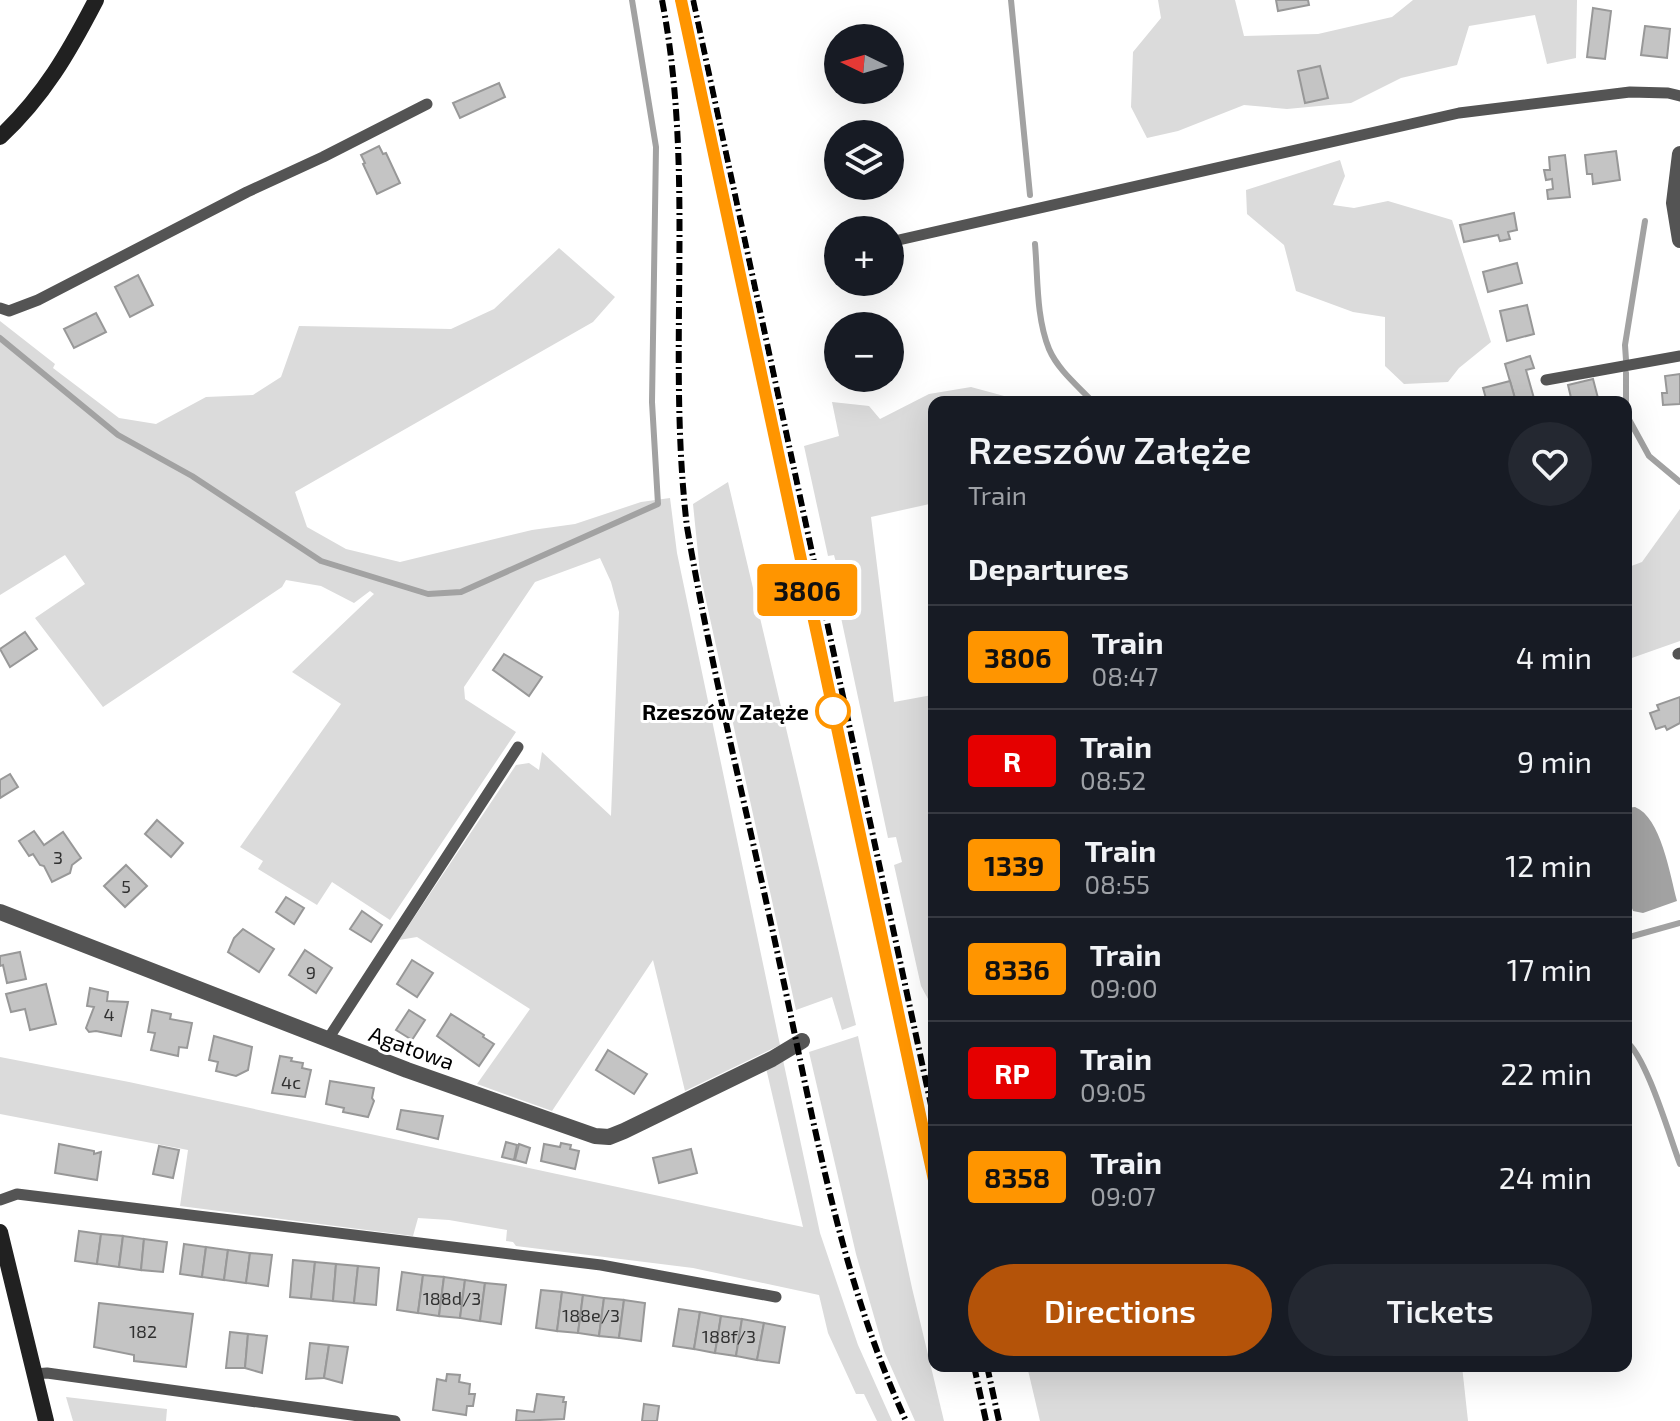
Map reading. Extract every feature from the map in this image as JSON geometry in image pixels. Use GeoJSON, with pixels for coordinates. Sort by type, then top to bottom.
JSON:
{"type":"FeatureCollection","features":[{"type":"Feature","properties":{"kind":"street"},"geometry":{"type":"LineString","coordinates":[[0,137],[42,94],[96,0]]}},
{"type":"Feature","properties":{"kind":"street"},"geometry":{"type":"LineString","coordinates":[[1680,154],[1674,203],[1680,240]]}},
{"type":"Feature","properties":{"kind":"street","name":"Agatowa"},"geometry":{"type":"LineString","coordinates":[[0,912],[328,1039],[595,1136],[609,1137],[772,1059],[802,1041]]}},
{"type":"Feature","properties":{"kind":"street"},"geometry":{"type":"LineString","coordinates":[[0,1232],[43,1420]]}},
{"type":"Feature","properties":{"kind":"lane"},"geometry":{"type":"LineString","coordinates":[[904,239],[1459,113],[1630,92],[1680,96]]}},
{"type":"Feature","properties":{"kind":"lane"},"geometry":{"type":"LineString","coordinates":[[0,308],[9,311],[38,300],[247,192],[427,104]]}},
{"type":"Feature","properties":{"kind":"lane"},"geometry":{"type":"LineString","coordinates":[[1546,380],[1680,356]]}},
{"type":"Feature","properties":{"kind":"lane"},"geometry":{"type":"LineString","coordinates":[[328,1039],[518,747]]}},
{"type":"Feature","properties":{"kind":"lane"},"geometry":{"type":"LineString","coordinates":[[0,1200],[17,1194],[601,1265],[776,1297]]}},
{"type":"Feature","properties":{"kind":"lane"},"geometry":{"type":"LineString","coordinates":[[34,1374],[47,1373],[395,1421]]}},
{"type":"Feature","properties":{"kind":"shaded area"},"geometry":{"type":"Polygon","coordinates":[[[1158,0],[1235,0],[1244,36],[1318,34],[1392,17],[1413,0],[1577,0],[1576,58],[1547,64],[1535,15],[1469,26],[1457,65],[1401,78],[1351,103],[1287,109],[1244,105],[1178,131],[1147,138],[1131,107],[1133,52],[1161,18],[1158,0]]]}},
{"type":"Feature","properties":{"kind":"shaded area"},"geometry":{"type":"Polygon","coordinates":[[[1340,160],[1345,176],[1333,205],[1354,208],[1388,201],[1452,220],[1491,342],[1459,368],[1448,382],[1404,384],[1385,366],[1385,317],[1353,312],[1296,291],[1284,245],[1247,214],[1246,190],[1340,160]]]}},
{"type":"Feature","properties":{"kind":"shaded area"},"geometry":{"type":"Polygon","coordinates":[[[559,248],[615,297],[593,322],[295,492],[307,527],[346,549],[400,562],[532,530],[575,524],[641,502],[670,498],[677,553],[780,1045],[685,1091],[653,960],[552,1111],[477,1084],[530,1009],[417,937],[399,940],[516,765],[529,763],[539,770],[542,752],[611,816],[619,612],[611,582],[600,558],[535,582],[464,687],[465,699],[516,732],[390,920],[332,882],[317,905],[258,869],[263,861],[240,847],[341,704],[292,672],[374,594],[370,591],[354,603],[321,586],[286,580],[282,587],[103,707],[35,618],[85,584],[65,555],[0,595],[0,321],[55,364],[53,368],[119,418],[156,424],[206,397],[253,395],[281,377],[299,326],[451,329],[494,309],[559,248]]]}},
{"type":"Feature","properties":{"kind":"shaded area"},"geometry":{"type":"Polygon","coordinates":[[[971,387],[1004,396],[928,396],[928,504],[871,517],[894,702],[928,696],[928,999],[921,986],[894,865],[902,862],[896,837],[888,838],[833,580],[840,578],[834,555],[828,556],[804,446],[839,436],[832,402],[869,406],[880,419],[929,394],[971,387]]]}},
{"type":"Feature","properties":{"kind":"shaded area"},"geometry":{"type":"Polygon","coordinates":[[[728,482],[856,1025],[842,1030],[832,997],[796,1010],[700,573],[693,504],[728,482]]]}},
{"type":"Feature","properties":{"kind":"shaded area"},"geometry":{"type":"Polygon","coordinates":[[[1680,509],[1680,641],[1632,658],[1632,566],[1642,562],[1680,509]]]}},
{"type":"Feature","properties":{"kind":"shaded area"},"geometry":{"type":"Polygon","coordinates":[[[1632,807],[1644,813],[1658,834],[1677,901],[1643,913],[1632,908],[1632,807]]]}},
{"type":"Feature","properties":{"kind":"shaded area"},"geometry":{"type":"Polygon","coordinates":[[[858,1036],[928,1354],[928,1372],[932,1372],[944,1421],[915,1421],[884,1351],[856,1254],[809,1052],[858,1036]]]}},
{"type":"Feature","properties":{"kind":"shaded area"},"geometry":{"type":"Polygon","coordinates":[[[0,1057],[803,1227],[766,1068],[783,1060],[820,1233],[858,1345],[892,1421],[877,1421],[864,1394],[856,1394],[828,1333],[819,1295],[693,1268],[516,1246],[506,1241],[507,1230],[449,1220],[418,1218],[413,1236],[180,1206],[188,1150],[0,1114],[0,1057]]]}},
{"type":"Feature","properties":{"kind":"shaded area"},"geometry":{"type":"Polygon","coordinates":[[[1028,1372],[1463,1372],[1468,1421],[1040,1421],[1028,1372]]]}},
{"type":"Feature","properties":{"kind":"shaded area"},"geometry":{"type":"Polygon","coordinates":[[[66,1397],[167,1409],[166,1421],[73,1421],[66,1397]]]}},
{"type":"Feature","properties":{"kind":"building"},"geometry":{"type":"Polygon","coordinates":[[[1276,0],[1308,0],[1309,5],[1278,11],[1276,0]]]}},
{"type":"Feature","properties":{"kind":"building"},"geometry":{"type":"Polygon","coordinates":[[[1593,8],[1611,11],[1605,59],[1587,57],[1593,8]]]}},
{"type":"Feature","properties":{"kind":"building"},"geometry":{"type":"Polygon","coordinates":[[[1645,26],[1670,29],[1667,58],[1641,55],[1645,26]]]}},
{"type":"Feature","properties":{"kind":"building"},"geometry":{"type":"Polygon","coordinates":[[[1320,66],[1328,98],[1305,103],[1298,71],[1320,66]]]}},
{"type":"Feature","properties":{"kind":"building"},"geometry":{"type":"Polygon","coordinates":[[[499,83],[505,97],[460,118],[453,103],[499,83]]]}},
{"type":"Feature","properties":{"kind":"building"},"geometry":{"type":"Polygon","coordinates":[[[379,146],[383,154],[386,153],[400,183],[377,194],[361,155],[379,146]]]}},
{"type":"Feature","properties":{"kind":"building"},"geometry":{"type":"Polygon","coordinates":[[[1616,151],[1620,180],[1593,184],[1592,174],[1587,174],[1585,155],[1616,151]]]}},
{"type":"Feature","properties":{"kind":"building"},"geometry":{"type":"Polygon","coordinates":[[[1565,155],[1570,197],[1548,199],[1547,190],[1553,189],[1552,179],[1546,180],[1544,170],[1550,170],[1549,157],[1565,155]]]}},
{"type":"Feature","properties":{"kind":"building"},"geometry":{"type":"Polygon","coordinates":[[[1514,213],[1517,230],[1508,232],[1510,239],[1500,241],[1498,235],[1464,242],[1460,225],[1514,213]]]}},
{"type":"Feature","properties":{"kind":"building"},"geometry":{"type":"Polygon","coordinates":[[[1517,263],[1522,283],[1488,292],[1483,272],[1517,263]]]}},
{"type":"Feature","properties":{"kind":"building"},"geometry":{"type":"Polygon","coordinates":[[[138,275],[153,305],[130,317],[115,287],[138,275]]]}},
{"type":"Feature","properties":{"kind":"building"},"geometry":{"type":"Polygon","coordinates":[[[1527,305],[1534,334],[1507,341],[1500,311],[1527,305]]]}},
{"type":"Feature","properties":{"kind":"building"},"geometry":{"type":"Polygon","coordinates":[[[96,313],[106,332],[74,348],[64,329],[96,313]]]}},
{"type":"Feature","properties":{"kind":"building"},"geometry":{"type":"Polygon","coordinates":[[[1530,356],[1534,368],[1526,370],[1533,396],[1514,396],[1505,364],[1530,356]]]}},
{"type":"Feature","properties":{"kind":"building"},"geometry":{"type":"Polygon","coordinates":[[[1680,374],[1680,404],[1663,405],[1662,393],[1667,393],[1665,376],[1680,374]]]}},
{"type":"Feature","properties":{"kind":"building"},"geometry":{"type":"Polygon","coordinates":[[[1593,379],[1597,396],[1571,396],[1568,385],[1593,379]]]}},
{"type":"Feature","properties":{"kind":"building"},"geometry":{"type":"Polygon","coordinates":[[[1510,381],[1514,396],[1485,396],[1483,388],[1510,381]]]}},
{"type":"Feature","properties":{"kind":"building"},"geometry":{"type":"Polygon","coordinates":[[[25,632],[37,649],[10,667],[0,649],[25,632]]]}},
{"type":"Feature","properties":{"kind":"building"},"geometry":{"type":"Polygon","coordinates":[[[504,654],[542,677],[529,696],[493,670],[504,654]]]}},
{"type":"Feature","properties":{"kind":"building"},"geometry":{"type":"Polygon","coordinates":[[[1680,697],[1680,723],[1667,730],[1665,726],[1656,729],[1650,713],[1659,710],[1657,705],[1680,697]]]}},
{"type":"Feature","properties":{"kind":"building"},"geometry":{"type":"Polygon","coordinates":[[[10,774],[18,787],[0,798],[0,780],[10,774]]]}},
{"type":"Feature","properties":{"kind":"building"},"geometry":{"type":"Polygon","coordinates":[[[157,820],[183,843],[171,857],[145,834],[157,820]]]}},
{"type":"Feature","properties":{"kind":"building"},"geometry":{"type":"Polygon","coordinates":[[[34,831],[44,845],[63,832],[81,858],[72,865],[70,873],[52,882],[44,866],[33,854],[29,856],[19,841],[34,831]]]}},
{"type":"Feature","properties":{"kind":"building"},"geometry":{"type":"Polygon","coordinates":[[[126,865],[147,886],[125,907],[104,886],[126,865]]]}},
{"type":"Feature","properties":{"kind":"building"},"geometry":{"type":"Polygon","coordinates":[[[286,897],[304,908],[294,924],[276,912],[286,897]]]}},
{"type":"Feature","properties":{"kind":"building"},"geometry":{"type":"Polygon","coordinates":[[[362,911],[382,925],[371,942],[350,929],[362,911]]]}},
{"type":"Feature","properties":{"kind":"building"},"geometry":{"type":"Polygon","coordinates":[[[243,929],[274,949],[259,972],[228,952],[234,938],[243,929]]]}},
{"type":"Feature","properties":{"kind":"building"},"geometry":{"type":"Polygon","coordinates":[[[305,950],[332,968],[316,993],[289,975],[305,950]]]}},
{"type":"Feature","properties":{"kind":"building"},"geometry":{"type":"Polygon","coordinates":[[[20,952],[26,979],[7,983],[3,965],[0,966],[0,956],[20,952]]]}},
{"type":"Feature","properties":{"kind":"building"},"geometry":{"type":"Polygon","coordinates":[[[412,960],[433,973],[417,997],[397,984],[412,960]]]}},
{"type":"Feature","properties":{"kind":"building"},"geometry":{"type":"Polygon","coordinates":[[[46,984],[56,1024],[30,1030],[25,1009],[11,1012],[6,994],[46,984]]]}},
{"type":"Feature","properties":{"kind":"building"},"geometry":{"type":"Polygon","coordinates":[[[90,988],[108,992],[107,1001],[128,1002],[121,1036],[89,1032],[86,1028],[94,1007],[87,1006],[90,988]]]}},
{"type":"Feature","properties":{"kind":"building"},"geometry":{"type":"Polygon","coordinates":[[[152,1010],[171,1014],[170,1019],[192,1023],[187,1048],[179,1047],[178,1056],[151,1050],[155,1033],[148,1032],[152,1010]]]}},
{"type":"Feature","properties":{"kind":"building"},"geometry":{"type":"Polygon","coordinates":[[[409,1010],[425,1020],[412,1040],[396,1030],[409,1010]]]}},
{"type":"Feature","properties":{"kind":"building"},"geometry":{"type":"Polygon","coordinates":[[[451,1014],[494,1044],[479,1066],[437,1036],[451,1014]]]}},
{"type":"Feature","properties":{"kind":"building"},"geometry":{"type":"Polygon","coordinates":[[[214,1036],[252,1047],[248,1070],[236,1076],[216,1071],[218,1062],[209,1060],[214,1036]]]}},
{"type":"Feature","properties":{"kind":"building"},"geometry":{"type":"Polygon","coordinates":[[[608,1050],[647,1074],[634,1094],[596,1070],[608,1050]]]}},
{"type":"Feature","properties":{"kind":"building"},"geometry":{"type":"Polygon","coordinates":[[[280,1056],[292,1058],[291,1061],[303,1063],[302,1068],[311,1070],[305,1097],[272,1093],[280,1056]]]}},
{"type":"Feature","properties":{"kind":"building"},"geometry":{"type":"Polygon","coordinates":[[[330,1081],[374,1088],[374,1101],[368,1117],[343,1112],[344,1108],[326,1104],[330,1081]]]}},
{"type":"Feature","properties":{"kind":"building"},"geometry":{"type":"Polygon","coordinates":[[[401,1110],[443,1116],[438,1139],[397,1129],[401,1110]]]}},
{"type":"Feature","properties":{"kind":"building"},"geometry":{"type":"Polygon","coordinates":[[[506,1142],[517,1145],[514,1160],[502,1157],[506,1142]]]}},
{"type":"Feature","properties":{"kind":"building"},"geometry":{"type":"Polygon","coordinates":[[[561,1143],[579,1151],[575,1169],[541,1161],[544,1144],[560,1147],[561,1143]]]}},
{"type":"Feature","properties":{"kind":"building"},"geometry":{"type":"Polygon","coordinates":[[[59,1144],[94,1151],[94,1154],[101,1152],[97,1180],[55,1173],[59,1144]]]}},
{"type":"Feature","properties":{"kind":"building"},"geometry":{"type":"Polygon","coordinates":[[[519,1144],[530,1148],[526,1163],[515,1160],[519,1144]]]}},
{"type":"Feature","properties":{"kind":"building"},"geometry":{"type":"Polygon","coordinates":[[[159,1146],[179,1150],[173,1178],[153,1174],[159,1146]]]}},
{"type":"Feature","properties":{"kind":"building"},"geometry":{"type":"Polygon","coordinates":[[[691,1149],[697,1173],[659,1183],[653,1158],[691,1149]]]}},
{"type":"Feature","properties":{"kind":"building"},"geometry":{"type":"Polygon","coordinates":[[[79,1231],[101,1234],[97,1264],[75,1261],[79,1231]]]}},
{"type":"Feature","properties":{"kind":"building"},"geometry":{"type":"Polygon","coordinates":[[[101,1234],[123,1236],[119,1267],[97,1264],[101,1234]]]}},
{"type":"Feature","properties":{"kind":"building"},"geometry":{"type":"Polygon","coordinates":[[[123,1236],[144,1239],[141,1270],[119,1267],[123,1236]]]}},
{"type":"Feature","properties":{"kind":"building"},"geometry":{"type":"Polygon","coordinates":[[[144,1239],[167,1242],[163,1272],[141,1270],[144,1239]]]}},
{"type":"Feature","properties":{"kind":"building"},"geometry":{"type":"Polygon","coordinates":[[[184,1244],[206,1247],[202,1277],[180,1274],[184,1244]]]}},
{"type":"Feature","properties":{"kind":"building"},"geometry":{"type":"Polygon","coordinates":[[[206,1247],[228,1250],[224,1280],[202,1277],[206,1247]]]}},
{"type":"Feature","properties":{"kind":"building"},"geometry":{"type":"Polygon","coordinates":[[[228,1250],[250,1253],[246,1283],[224,1280],[228,1250]]]}},
{"type":"Feature","properties":{"kind":"building"},"geometry":{"type":"Polygon","coordinates":[[[250,1253],[272,1255],[268,1286],[246,1283],[250,1253]]]}},
{"type":"Feature","properties":{"kind":"building"},"geometry":{"type":"Polygon","coordinates":[[[293,1260],[315,1262],[311,1299],[290,1297],[293,1260]]]}},
{"type":"Feature","properties":{"kind":"building"},"geometry":{"type":"Polygon","coordinates":[[[315,1262],[336,1264],[333,1301],[311,1299],[315,1262]]]}},
{"type":"Feature","properties":{"kind":"building"},"geometry":{"type":"Polygon","coordinates":[[[336,1264],[358,1266],[354,1303],[333,1301],[336,1264]]]}},
{"type":"Feature","properties":{"kind":"building"},"geometry":{"type":"Polygon","coordinates":[[[358,1266],[379,1268],[376,1305],[354,1303],[358,1266]]]}},
{"type":"Feature","properties":{"kind":"building"},"geometry":{"type":"Polygon","coordinates":[[[402,1272],[423,1275],[418,1313],[397,1310],[402,1272]]]}},
{"type":"Feature","properties":{"kind":"building"},"geometry":{"type":"Polygon","coordinates":[[[423,1275],[444,1277],[439,1316],[418,1313],[423,1275]]]}},
{"type":"Feature","properties":{"kind":"building"},"geometry":{"type":"Polygon","coordinates":[[[444,1277],[465,1280],[460,1318],[439,1316],[444,1277]]]}},
{"type":"Feature","properties":{"kind":"building"},"geometry":{"type":"Polygon","coordinates":[[[465,1280],[485,1283],[480,1321],[460,1318],[465,1280]]]}},
{"type":"Feature","properties":{"kind":"building"},"geometry":{"type":"Polygon","coordinates":[[[485,1283],[506,1285],[501,1324],[480,1321],[485,1283]]]}},
{"type":"Feature","properties":{"kind":"building"},"geometry":{"type":"Polygon","coordinates":[[[541,1290],[562,1292],[557,1331],[536,1328],[541,1290]]]}},
{"type":"Feature","properties":{"kind":"building"},"geometry":{"type":"Polygon","coordinates":[[[562,1292],[583,1295],[578,1333],[557,1331],[562,1292]]]}},
{"type":"Feature","properties":{"kind":"building"},"geometry":{"type":"Polygon","coordinates":[[[583,1295],[604,1298],[599,1336],[578,1333],[583,1295]]]}},
{"type":"Feature","properties":{"kind":"building"},"geometry":{"type":"Polygon","coordinates":[[[604,1298],[624,1300],[619,1338],[599,1336],[604,1298]]]}},
{"type":"Feature","properties":{"kind":"building"},"geometry":{"type":"Polygon","coordinates":[[[624,1300],[645,1303],[641,1341],[619,1338],[624,1300]]]}},
{"type":"Feature","properties":{"kind":"building"},"geometry":{"type":"Polygon","coordinates":[[[99,1303],[193,1314],[186,1367],[134,1361],[134,1355],[94,1347],[99,1303]]]}},
{"type":"Feature","properties":{"kind":"building"},"geometry":{"type":"Polygon","coordinates":[[[679,1309],[700,1312],[694,1349],[673,1346],[679,1309]]]}},
{"type":"Feature","properties":{"kind":"building"},"geometry":{"type":"Polygon","coordinates":[[[700,1312],[721,1316],[715,1353],[694,1349],[700,1312]]]}},
{"type":"Feature","properties":{"kind":"building"},"geometry":{"type":"Polygon","coordinates":[[[721,1316],[742,1319],[736,1356],[715,1353],[721,1316]]]}},
{"type":"Feature","properties":{"kind":"building"},"geometry":{"type":"Polygon","coordinates":[[[742,1319],[764,1323],[757,1360],[736,1356],[742,1319]]]}},
{"type":"Feature","properties":{"kind":"building"},"geometry":{"type":"Polygon","coordinates":[[[764,1323],[785,1327],[779,1363],[757,1360],[764,1323]]]}},
{"type":"Feature","properties":{"kind":"building"},"geometry":{"type":"Polygon","coordinates":[[[230,1332],[248,1334],[245,1368],[226,1368],[230,1332]]]}},
{"type":"Feature","properties":{"kind":"building"},"geometry":{"type":"Polygon","coordinates":[[[248,1334],[267,1336],[262,1373],[245,1368],[248,1334]]]}},
{"type":"Feature","properties":{"kind":"building"},"geometry":{"type":"Polygon","coordinates":[[[310,1343],[329,1345],[324,1378],[306,1379],[310,1343]]]}},
{"type":"Feature","properties":{"kind":"building"},"geometry":{"type":"Polygon","coordinates":[[[329,1345],[348,1347],[342,1383],[324,1378],[329,1345]]]}},
{"type":"Feature","properties":{"kind":"building"},"geometry":{"type":"Polygon","coordinates":[[[447,1374],[460,1375],[459,1382],[470,1384],[469,1394],[475,1394],[473,1406],[467,1406],[466,1415],[433,1410],[437,1379],[446,1381],[447,1374]]]}},
{"type":"Feature","properties":{"kind":"building"},"geometry":{"type":"Polygon","coordinates":[[[537,1394],[564,1397],[564,1419],[516,1421],[517,1410],[534,1412],[537,1394]]]}},
{"type":"Feature","properties":{"kind":"building"},"geometry":{"type":"Polygon","coordinates":[[[644,1404],[659,1406],[657,1421],[642,1421],[644,1404]]]}},
{"type":"Feature","properties":{"kind":"waterway"},"geometry":{"type":"LineString","coordinates":[[0,338],[118,435],[192,476],[321,561],[428,594],[461,592],[658,504],[652,402],[656,147],[632,0]]}},
{"type":"Feature","properties":{"kind":"waterway"},"geometry":{"type":"LineString","coordinates":[[1011,0],[1030,195]]}},
{"type":"Feature","properties":{"kind":"waterway"},"geometry":{"type":"LineString","coordinates":[[1626,360],[1625,345],[1645,221]]}},
{"type":"Feature","properties":{"kind":"waterway"},"geometry":{"type":"LineString","coordinates":[[1035,244],[1040,311],[1049,349],[1063,371],[1087,396]]}},
{"type":"Feature","properties":{"kind":"waterway"},"geometry":{"type":"LineString","coordinates":[[1626,373],[1626,396]]}},
{"type":"Feature","properties":{"kind":"waterway"},"geometry":{"type":"LineString","coordinates":[[1632,425],[1649,456],[1680,482]]}},
{"type":"Feature","properties":{"kind":"waterway"},"geometry":{"type":"LineString","coordinates":[[1632,936],[1680,923]]}},
{"type":"Feature","properties":{"kind":"waterway"},"geometry":{"type":"LineString","coordinates":[[1632,1048],[1642,1063],[1680,1164]]}},
{"type":"Feature","properties":{"kind":"railway"},"geometry":{"type":"LineString","coordinates":[[662,0],[672,66],[677,131],[679,395],[687,527],[719,690],[830,1195],[863,1310],[906,1421]]}},
{"type":"Feature","properties":{"kind":"railway"},"geometry":{"type":"LineString","coordinates":[[681,0],[928,1152]]}},
{"type":"Feature","properties":{"kind":"railway"},"geometry":{"type":"LineString","coordinates":[[693,0],[928,1091]]}},
{"type":"Feature","properties":{"kind":"railway"},"geometry":{"type":"LineString","coordinates":[[975,1372],[986,1421]]}},
{"type":"Feature","properties":{"kind":"railway"},"geometry":{"type":"LineString","coordinates":[[988,1372],[999,1421]]}},
{"type":"Feature","properties":{"kind":"train","name":"3806"},"geometry":{"type":"LineString","coordinates":[[681,0],[928,1152]]}},
{"type":"Feature","properties":{"kind":"place","name":"Rzeszów Załęże"},"geometry":{"type":"Point","coordinates":[833,711]}}]}
